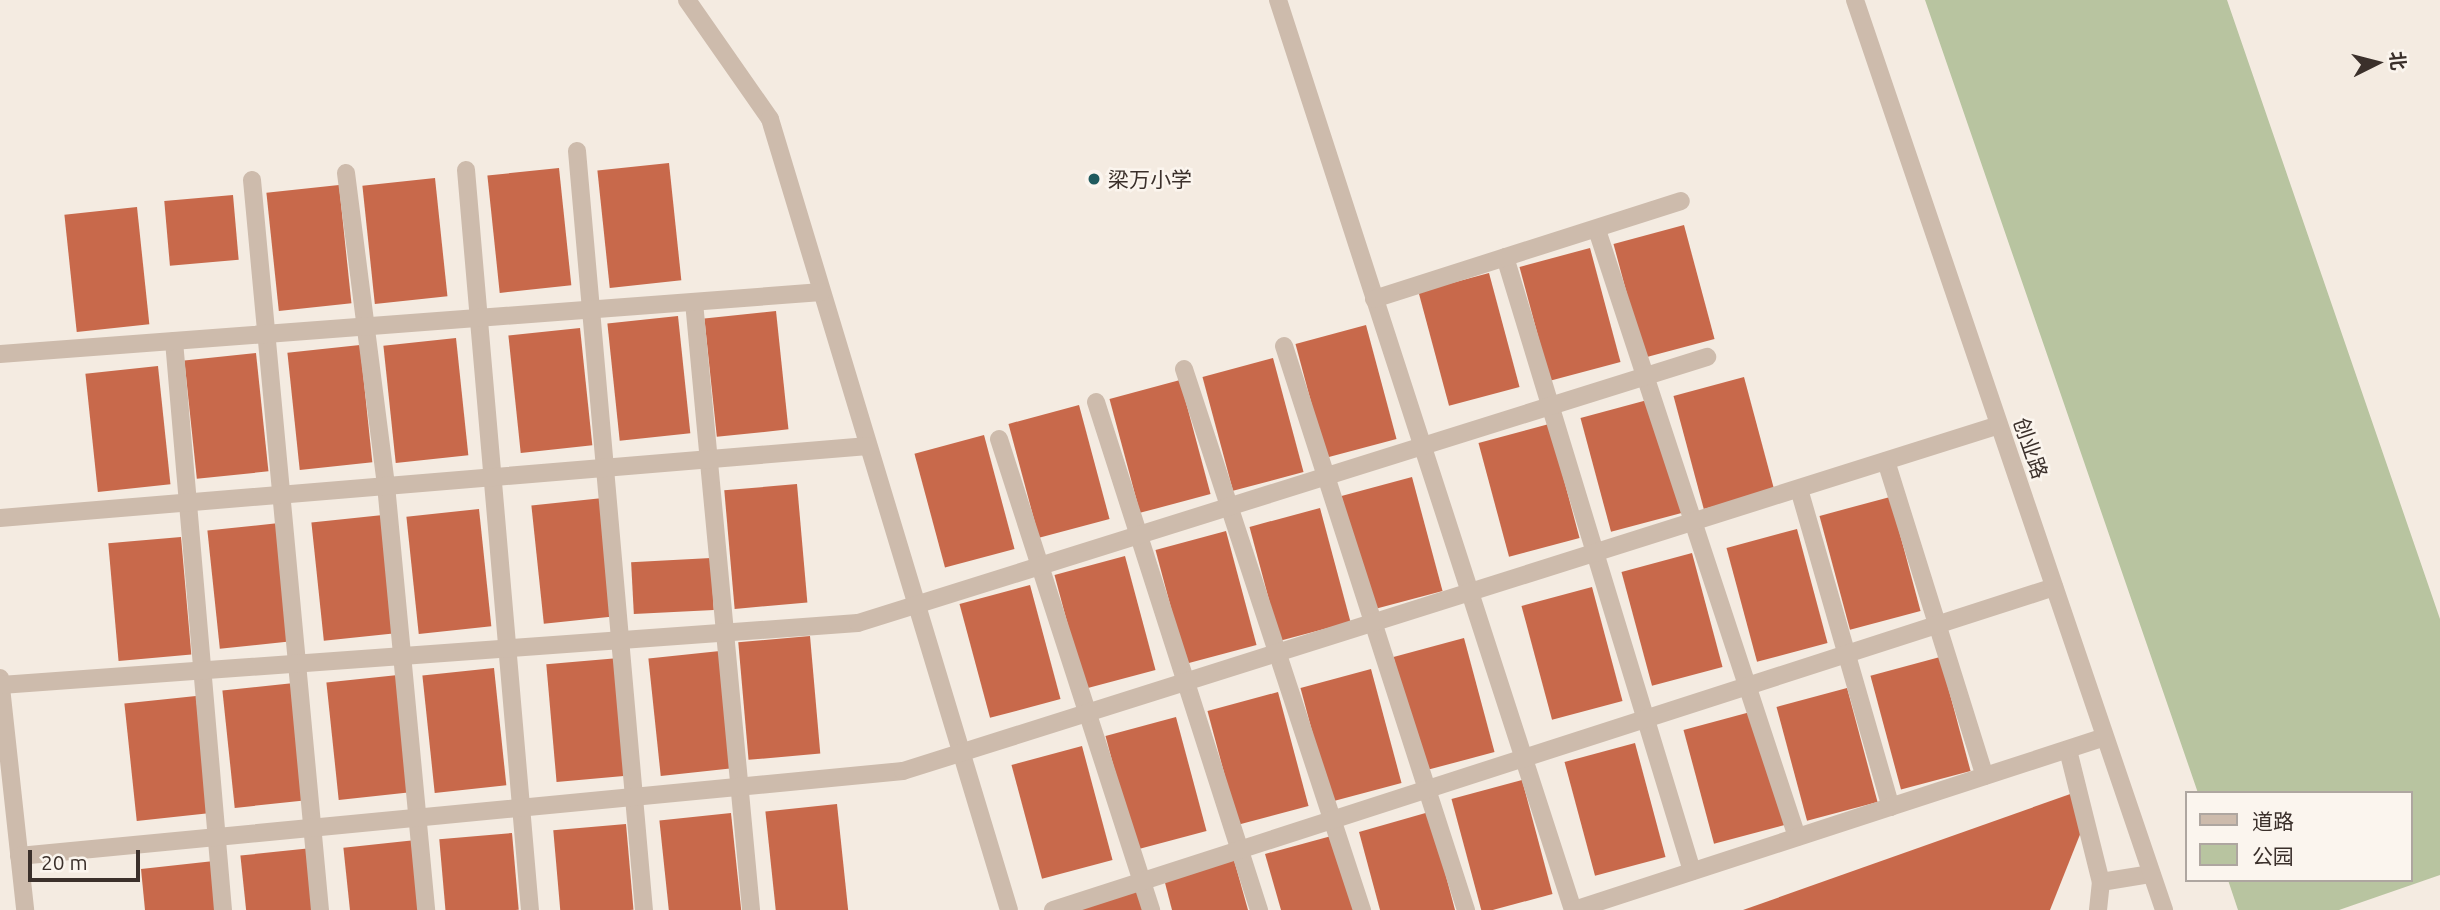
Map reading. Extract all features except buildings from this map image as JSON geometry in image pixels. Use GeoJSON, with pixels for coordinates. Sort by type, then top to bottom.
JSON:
{"type":"FeatureCollection","features":[{"type":"Feature","properties":{"kind":"street"},"geometry":{"type":"LineString","coordinates":[[687,0],[769,119],[1009,910]]}},
{"type":"Feature","properties":{"kind":"street"},"geometry":{"type":"LineString","coordinates":[[1278,0],[1573,910],[2105,737]]}},
{"type":"Feature","properties":{"kind":"street","name":"创业路"},"geometry":{"type":"LineString","coordinates":[[1855,0],[2164,910]]}},
{"type":"Feature","properties":{"kind":"street"},"geometry":{"type":"LineString","coordinates":[[577,151],[644,910]]}},
{"type":"Feature","properties":{"kind":"street"},"geometry":{"type":"LineString","coordinates":[[466,170],[530,910]]}},
{"type":"Feature","properties":{"kind":"street"},"geometry":{"type":"LineString","coordinates":[[346,173],[369,326],[426,910]]}},
{"type":"Feature","properties":{"kind":"street"},"geometry":{"type":"LineString","coordinates":[[252,180],[320,910]]}},
{"type":"Feature","properties":{"kind":"street"},"geometry":{"type":"LineString","coordinates":[[1374,299],[1682,201]]}},
{"type":"Feature","properties":{"kind":"street"},"geometry":{"type":"LineString","coordinates":[[1597,230],[1797,837]]}},
{"type":"Feature","properties":{"kind":"street"},"geometry":{"type":"LineString","coordinates":[[1505,257],[1692,871]]}},
{"type":"Feature","properties":{"kind":"street"},"geometry":{"type":"LineString","coordinates":[[0,354],[822,292]]}},
{"type":"Feature","properties":{"kind":"street"},"geometry":{"type":"LineString","coordinates":[[694,302],[751,910]]}},
{"type":"Feature","properties":{"kind":"street"},"geometry":{"type":"LineString","coordinates":[[174,341],[223,910]]}},
{"type":"Feature","properties":{"kind":"street"},"geometry":{"type":"LineString","coordinates":[[1284,346],[1466,910]]}},
{"type":"Feature","properties":{"kind":"street"},"geometry":{"type":"LineString","coordinates":[[1,685],[859,623],[1707,357]]}},
{"type":"Feature","properties":{"kind":"street"},"geometry":{"type":"LineString","coordinates":[[1184,369],[1362,910]]}},
{"type":"Feature","properties":{"kind":"street"},"geometry":{"type":"LineString","coordinates":[[1096,402],[1259,910]]}},
{"type":"Feature","properties":{"kind":"street"},"geometry":{"type":"LineString","coordinates":[[19,856],[903,771],[1999,425]]}},
{"type":"Feature","properties":{"kind":"street"},"geometry":{"type":"LineString","coordinates":[[999,439],[1151,910]]}},
{"type":"Feature","properties":{"kind":"street"},"geometry":{"type":"LineString","coordinates":[[0,518],[868,446]]}},
{"type":"Feature","properties":{"kind":"street"},"geometry":{"type":"LineString","coordinates":[[1886,461],[1985,776]]}},
{"type":"Feature","properties":{"kind":"street"},"geometry":{"type":"LineString","coordinates":[[1799,489],[1891,807]]}},
{"type":"Feature","properties":{"kind":"street"},"geometry":{"type":"LineString","coordinates":[[1054,910],[2054,587]]}},
{"type":"Feature","properties":{"kind":"street"},"geometry":{"type":"LineString","coordinates":[[0,678],[25,910]]}},
{"type":"Feature","properties":{"kind":"street"},"geometry":{"type":"LineString","coordinates":[[2068,751],[2101,882],[2098,910]]}},
{"type":"Feature","properties":{"kind":"street"},"geometry":{"type":"LineString","coordinates":[[2101,882],[2151,874]]}},
{"type":"Feature","properties":{"kind":"green space"},"geometry":{"type":"Polygon","coordinates":[[[1925,0],[2227,0],[2440,619],[2440,875],[2339,910],[2238,910],[2229,882],[2412,882],[2412,791],[2197,791],[1925,0]]]}},
{"type":"Feature","properties":{"kind":"place","name":"梁万小学"},"geometry":{"type":"Point","coordinates":[1094,179]}}]}
